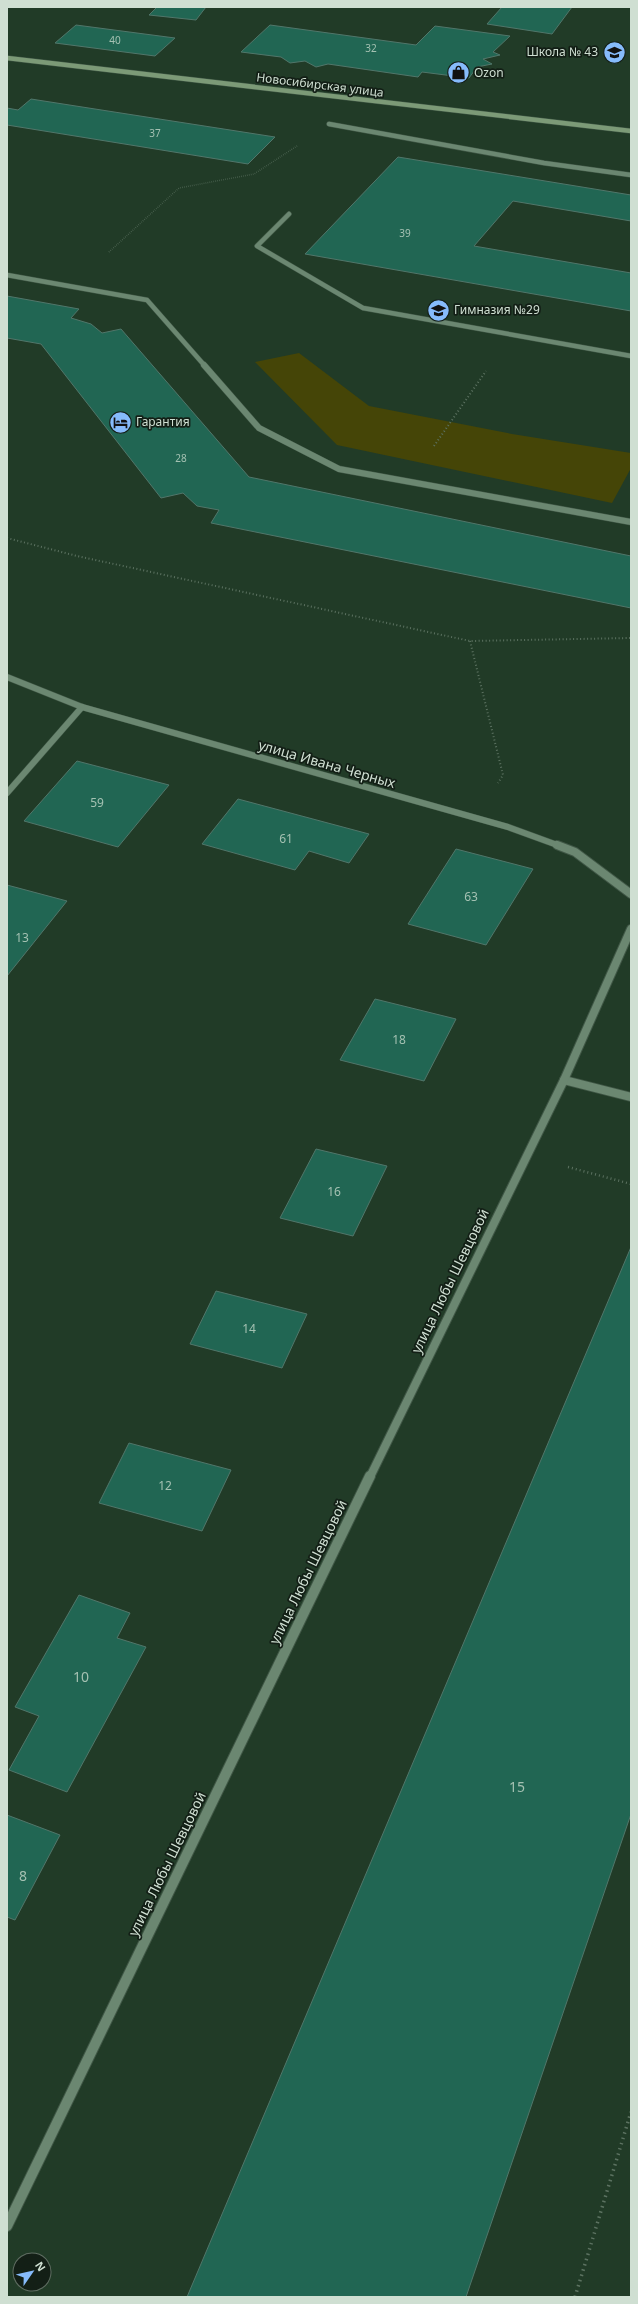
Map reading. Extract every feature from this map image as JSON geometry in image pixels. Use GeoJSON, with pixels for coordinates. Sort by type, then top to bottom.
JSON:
{"type":"FeatureCollection","features":[{"type":"Feature","properties":{"kind":"street","name":"Новосибирская улица"},"geometry":{"type":"LineString","coordinates":[[7,58],[631,131]]}},
{"type":"Feature","properties":{"kind":"street"},"geometry":{"type":"LineString","coordinates":[[329,124],[544,163],[631,175]]}},
{"type":"Feature","properties":{"kind":"street"},"geometry":{"type":"LineString","coordinates":[[289,214],[257,246],[363,308],[631,356]]}},
{"type":"Feature","properties":{"kind":"street"},"geometry":{"type":"LineString","coordinates":[[7,275],[147,300],[259,428],[339,469],[631,522]]}},
{"type":"Feature","properties":{"kind":"street","name":"улица Ивана Черных"},"geometry":{"type":"LineString","coordinates":[[7,677],[82,707],[508,827],[575,852],[631,894]]}},
{"type":"Feature","properties":{"kind":"street"},"geometry":{"type":"LineString","coordinates":[[7,793],[82,707]]}},
{"type":"Feature","properties":{"kind":"street","name":"улица Любы Шевцовой"},"geometry":{"type":"LineString","coordinates":[[7,2226],[525,1156],[564,1080],[631,929]]}},
{"type":"Feature","properties":{"kind":"street"},"geometry":{"type":"LineString","coordinates":[[564,1080],[631,1097]]}},
{"type":"Feature","properties":{"kind":"path"},"geometry":{"type":"LineString","coordinates":[[71,286],[179,188],[254,174],[329,124]]}},
{"type":"Feature","properties":{"kind":"path"},"geometry":{"type":"LineString","coordinates":[[409,482],[512,334]]}},
{"type":"Feature","properties":{"kind":"path"},"geometry":{"type":"LineString","coordinates":[[7,538],[77,556],[470,641],[631,638]]}},
{"type":"Feature","properties":{"kind":"path"},"geometry":{"type":"LineString","coordinates":[[470,641],[503,774],[475,818]]}},
{"type":"Feature","properties":{"kind":"path"},"geometry":{"type":"LineString","coordinates":[[525,1156],[631,1184]]}},
{"type":"Feature","properties":{"kind":"path"},"geometry":{"type":"LineString","coordinates":[[575,2297],[631,2112]]}},
{"type":"Feature","properties":{"kind":"shaded area"},"geometry":{"type":"Polygon","coordinates":[[[299,353],[369,406],[512,434],[631,453],[631,468],[612,503],[337,445],[255,362],[299,353]]]}},
{"type":"Feature","properties":{"kind":"building"},"geometry":{"type":"Polygon","coordinates":[[[157,7],[206,7],[196,20],[149,15],[157,7]]]}},
{"type":"Feature","properties":{"kind":"building"},"geometry":{"type":"Polygon","coordinates":[[[502,7],[572,7],[552,34],[487,24],[502,7]]]}},
{"type":"Feature","properties":{"kind":"building"},"geometry":{"type":"Polygon","coordinates":[[[76,25],[175,38],[155,56],[55,43],[76,25]]]}},
{"type":"Feature","properties":{"kind":"building"},"geometry":{"type":"Polygon","coordinates":[[[270,25],[416,45],[435,26],[510,36],[493,52],[500,55],[483,59],[492,64],[477,67],[469,78],[422,72],[418,77],[328,64],[316,67],[305,61],[290,63],[281,57],[241,52],[270,25]]]}},
{"type":"Feature","properties":{"kind":"building"},"geometry":{"type":"Polygon","coordinates":[[[31,99],[275,137],[248,164],[7,125],[7,108],[18,110],[31,99]]]}},
{"type":"Feature","properties":{"kind":"building"},"geometry":{"type":"Polygon","coordinates":[[[398,157],[631,195],[631,221],[513,201],[474,246],[631,273],[631,311],[305,254],[398,157]]]}},
{"type":"Feature","properties":{"kind":"building"},"geometry":{"type":"Polygon","coordinates":[[[7,296],[79,309],[71,318],[91,324],[102,333],[121,329],[249,477],[631,556],[631,608],[211,523],[219,510],[197,506],[183,493],[161,498],[41,344],[7,338],[7,296]]]}},
{"type":"Feature","properties":{"kind":"building"},"geometry":{"type":"Polygon","coordinates":[[[77,761],[169,785],[118,847],[24,821],[77,761]]]}},
{"type":"Feature","properties":{"kind":"building"},"geometry":{"type":"Polygon","coordinates":[[[238,799],[369,834],[349,863],[309,851],[295,870],[202,844],[238,799]]]}},
{"type":"Feature","properties":{"kind":"building"},"geometry":{"type":"Polygon","coordinates":[[[456,849],[533,869],[486,945],[408,924],[456,849]]]}},
{"type":"Feature","properties":{"kind":"building"},"geometry":{"type":"Polygon","coordinates":[[[7,885],[67,901],[7,976],[7,885]]]}},
{"type":"Feature","properties":{"kind":"building"},"geometry":{"type":"Polygon","coordinates":[[[375,999],[456,1019],[424,1081],[340,1060],[375,999]]]}},
{"type":"Feature","properties":{"kind":"building"},"geometry":{"type":"Polygon","coordinates":[[[316,1149],[387,1166],[353,1236],[280,1218],[316,1149]]]}},
{"type":"Feature","properties":{"kind":"building"},"geometry":{"type":"Polygon","coordinates":[[[631,1247],[631,1814],[466,2297],[187,2297],[631,1247]]]}},
{"type":"Feature","properties":{"kind":"building"},"geometry":{"type":"Polygon","coordinates":[[[216,1291],[307,1314],[282,1368],[190,1344],[216,1291]]]}},
{"type":"Feature","properties":{"kind":"building"},"geometry":{"type":"Polygon","coordinates":[[[129,1443],[231,1470],[202,1531],[99,1503],[129,1443]]]}},
{"type":"Feature","properties":{"kind":"building"},"geometry":{"type":"Polygon","coordinates":[[[79,1595],[130,1613],[117,1638],[146,1647],[67,1792],[9,1770],[39,1716],[15,1707],[79,1595]]]}},
{"type":"Feature","properties":{"kind":"building"},"geometry":{"type":"Polygon","coordinates":[[[7,1815],[60,1835],[15,1920],[7,1917],[7,1815]]]}},
{"type":"Feature","properties":{"kind":"place","name":"Школа № 43"},"geometry":{"type":"Point","coordinates":[614,52]}},
{"type":"Feature","properties":{"kind":"place","name":"Ozon"},"geometry":{"type":"Point","coordinates":[458,73]}},
{"type":"Feature","properties":{"kind":"place","name":"Гимназия №29"},"geometry":{"type":"Point","coordinates":[439,310]}},
{"type":"Feature","properties":{"kind":"place","name":"Гарантия"},"geometry":{"type":"Point","coordinates":[121,422]}}]}
